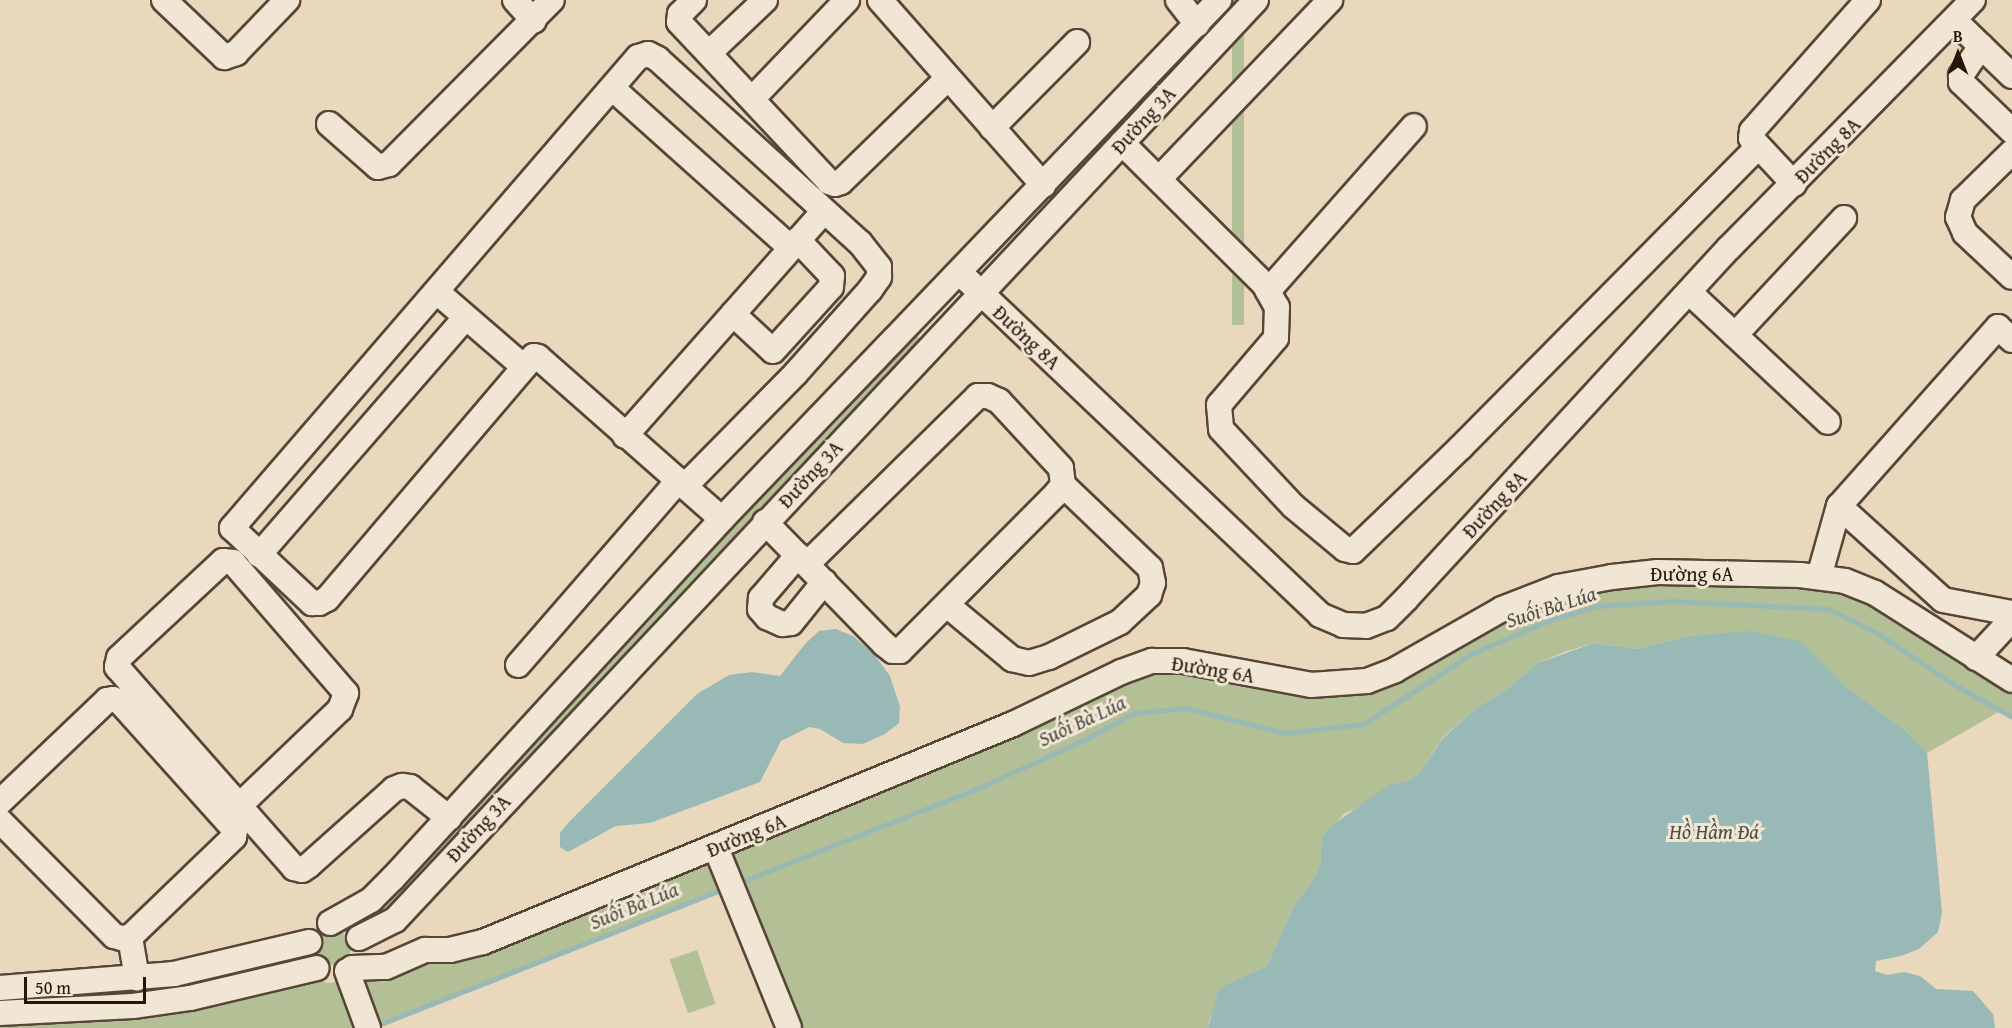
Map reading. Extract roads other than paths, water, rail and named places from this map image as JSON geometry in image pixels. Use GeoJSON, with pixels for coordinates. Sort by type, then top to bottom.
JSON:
{"type":"FeatureCollection","features":[{"type":"Feature","properties":{"kind":"street"},"geometry":{"type":"LineString","coordinates":[[164,0],[224,57],[236,53],[276,4]]}},
{"type":"Feature","properties":{"kind":"street"},"geometry":{"type":"LineString","coordinates":[[515,0],[534,21]]}},
{"type":"Feature","properties":{"kind":"street"},"geometry":{"type":"LineString","coordinates":[[329,124],[378,167],[389,164],[534,21],[552,0]]}},
{"type":"Feature","properties":{"kind":"street"},"geometry":{"type":"LineString","coordinates":[[694,0],[680,14],[679,22],[753,98],[829,182],[835,184],[841,182],[948,78]]}},
{"type":"Feature","properties":{"kind":"street"},"geometry":{"type":"LineString","coordinates":[[710,53],[765,0]]}},
{"type":"Feature","properties":{"kind":"street"},"geometry":{"type":"LineString","coordinates":[[753,98],[847,0]]}},
{"type":"Feature","properties":{"kind":"street"},"geometry":{"type":"LineString","coordinates":[[880,0],[1042,185]]}},
{"type":"Feature","properties":{"kind":"street"},"geometry":{"type":"LineString","coordinates":[[1178,0],[1197,24]]}},
{"type":"Feature","properties":{"kind":"street","name":"Đường 3A"},"geometry":{"type":"LineString","coordinates":[[330,923],[371,900],[449,818],[722,519],[1219,0]]}},
{"type":"Feature","properties":{"kind":"street","name":"Đường 3A"},"geometry":{"type":"LineString","coordinates":[[358,938],[394,920],[400,914],[980,292],[1256,0]]}},
{"type":"Feature","properties":{"kind":"street"},"geometry":{"type":"LineString","coordinates":[[1159,180],[1330,0]]}},
{"type":"Feature","properties":{"kind":"street"},"geometry":{"type":"LineString","coordinates":[[1794,184],[1758,147],[1751,138],[1752,131],[1868,0]]}},
{"type":"Feature","properties":{"kind":"street","name":"Đường 8A"},"geometry":{"type":"LineString","coordinates":[[960,273],[1320,615],[1343,625],[1366,626],[1387,618],[1406,599],[1689,292],[1973,0]]}},
{"type":"Feature","properties":{"kind":"street"},"geometry":{"type":"LineString","coordinates":[[1955,21],[2012,76]]}},
{"type":"Feature","properties":{"kind":"street"},"geometry":{"type":"LineString","coordinates":[[992,128],[1077,42]]}},
{"type":"Feature","properties":{"kind":"street"},"geometry":{"type":"LineString","coordinates":[[1981,46],[1961,76],[1961,82],[2012,131]]}},
{"type":"Feature","properties":{"kind":"street"},"geometry":{"type":"LineString","coordinates":[[518,665],[682,483],[796,374],[879,278],[879,267],[860,243],[658,59],[648,54],[638,57],[232,528],[312,603],[319,603],[327,598],[531,359],[538,357],[625,436],[682,483],[722,519]]}},
{"type":"Feature","properties":{"kind":"street"},"geometry":{"type":"LineString","coordinates":[[612,88],[832,276],[833,282],[773,351]]}},
{"type":"Feature","properties":{"kind":"street"},"geometry":{"type":"LineString","coordinates":[[1268,291],[1414,126]]}},
{"type":"Feature","properties":{"kind":"street"},"geometry":{"type":"LineString","coordinates":[[1122,142],[1268,291],[1277,307],[1276,338],[1219,405],[1218,419],[1221,429],[1293,506],[1345,549],[1353,550],[1451,456],[1758,147]]}},
{"type":"Feature","properties":{"kind":"street"},"geometry":{"type":"LineString","coordinates":[[2012,152],[1963,200],[1958,217],[1965,233],[2012,277]]}},
{"type":"Feature","properties":{"kind":"street"},"geometry":{"type":"LineString","coordinates":[[625,436],[824,211]]}},
{"type":"Feature","properties":{"kind":"street"},"geometry":{"type":"LineString","coordinates":[[1735,335],[1844,218]]}},
{"type":"Feature","properties":{"kind":"street"},"geometry":{"type":"LineString","coordinates":[[437,292],[524,367]]}},
{"type":"Feature","properties":{"kind":"street"},"geometry":{"type":"LineString","coordinates":[[1689,292],[1828,422]]}},
{"type":"Feature","properties":{"kind":"street"},"geometry":{"type":"LineString","coordinates":[[733,314],[796,374]]}},
{"type":"Feature","properties":{"kind":"street"},"geometry":{"type":"LineString","coordinates":[[259,555],[466,317]]}},
{"type":"Feature","properties":{"kind":"street"},"geometry":{"type":"LineString","coordinates":[[1819,577],[1839,506],[1998,327],[2012,340]]}},
{"type":"Feature","properties":{"kind":"street"},"geometry":{"type":"LineString","coordinates":[[348,394],[376,421]]}},
{"type":"Feature","properties":{"kind":"street"},"geometry":{"type":"LineString","coordinates":[[824,582],[791,623],[782,624],[767,617],[760,609],[761,598],[978,396],[988,396],[999,401],[1061,468],[1063,485],[1150,568],[1154,583],[1149,595],[1120,622],[1050,657],[1029,663],[1012,659],[947,605]]}},
{"type":"Feature","properties":{"kind":"street"},"geometry":{"type":"LineString","coordinates":[[309,438],[337,466]]}},
{"type":"Feature","properties":{"kind":"street"},"geometry":{"type":"LineString","coordinates":[[765,522],[893,651],[900,651],[1063,485]]}},
{"type":"Feature","properties":{"kind":"street"},"geometry":{"type":"LineString","coordinates":[[1839,506],[1943,600],[2012,613]]}},
{"type":"Feature","properties":{"kind":"street"},"geometry":{"type":"LineString","coordinates":[[240,805],[340,709],[346,693],[233,562],[223,561],[119,658],[117,667],[294,868],[302,870],[394,789],[410,787],[449,818]]}},
{"type":"Feature","properties":{"kind":"street","name":"Đường 6A"},"geometry":{"type":"LineString","coordinates":[[349,970],[386,967],[425,950],[467,947],[719,855],[1013,724],[1121,672],[1152,661],[1183,661],[1311,685],[1366,681],[1395,670],[1502,609],[1558,587],[1658,572],[1819,577],[1845,581],[1875,593],[2012,680]]}},
{"type":"Feature","properties":{"kind":"street"},"geometry":{"type":"LineString","coordinates":[[1976,658],[2012,619]]}},
{"type":"Feature","properties":{"kind":"street"},"geometry":{"type":"LineString","coordinates":[[0,802],[107,700],[113,699],[120,702],[235,830],[234,837],[130,937],[114,936],[0,821]]}},
{"type":"Feature","properties":{"kind":"street"},"geometry":{"type":"LineString","coordinates":[[719,855],[789,1028]]}},
{"type":"Feature","properties":{"kind":"street"},"geometry":{"type":"LineString","coordinates":[[400,914],[407,932],[425,950]]}},
{"type":"Feature","properties":{"kind":"street"},"geometry":{"type":"LineString","coordinates":[[330,923],[347,926],[358,938],[359,957],[349,970],[331,974],[317,968],[309,956],[309,942],[316,929],[330,923]]}},
{"type":"Feature","properties":{"kind":"street"},"geometry":{"type":"LineString","coordinates":[[130,937],[137,978]]}},
{"type":"Feature","properties":{"kind":"street"},"geometry":{"type":"LineString","coordinates":[[0,988],[174,974],[309,942]]}},
{"type":"Feature","properties":{"kind":"street"},"geometry":{"type":"LineString","coordinates":[[0,1013],[133,1006],[190,998],[317,968]]}},
{"type":"Feature","properties":{"kind":"street"},"geometry":{"type":"LineString","coordinates":[[349,970],[364,1017]]}},
{"type":"Feature","properties":{"kind":"water"},"geometry":{"type":"Polygon","coordinates":[[[836,629],[853,636],[874,654],[890,676],[900,707],[899,723],[885,734],[863,744],[843,743],[820,729],[809,727],[781,741],[760,782],[650,823],[616,826],[568,852],[560,847],[560,833],[570,821],[697,694],[729,675],[752,672],[780,676],[805,644],[819,631],[836,629]]]}},
{"type":"Feature","properties":{"kind":"water","name":"Hồ Hầm Đá"},"geometry":{"type":"Polygon","coordinates":[[[1751,631],[1800,641],[1845,686],[1906,731],[1927,753],[1942,913],[1938,932],[1919,949],[1901,956],[1876,961],[1875,971],[1887,975],[1904,972],[1920,976],[1936,989],[1973,991],[1993,1014],[1995,1028],[1208,1028],[1218,991],[1229,983],[1267,966],[1295,904],[1313,881],[1320,865],[1322,837],[1332,825],[1391,784],[1407,781],[1419,774],[1443,738],[1476,708],[1506,690],[1538,663],[1594,643],[1637,649],[1684,637],[1751,631]]]}},
{"type":"Feature","properties":{"kind":"waterway","name":"Suối Bà Lúa"},"geometry":{"type":"LineString","coordinates":[[736,884],[983,786],[1084,740],[1134,713],[1186,708],[1284,733],[1364,724],[1471,654],[1545,622],[1597,606],[1672,601],[1828,609],[1879,634],[1953,684],[2012,717]]}},
{"type":"Feature","properties":{"kind":"waterway","name":"Suối Bà Lúa"},"geometry":{"type":"LineString","coordinates":[[373,1027],[725,888]]}}]}
